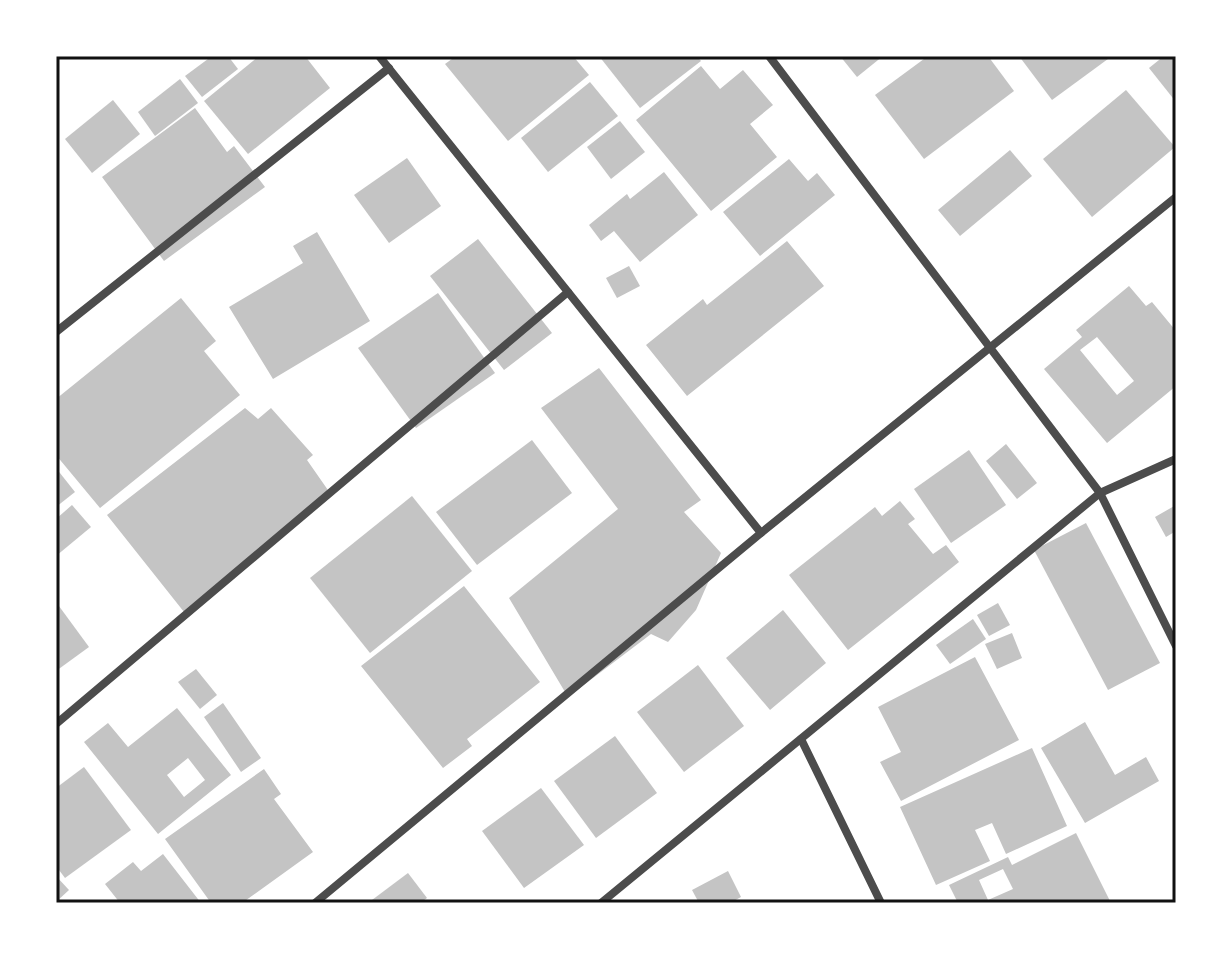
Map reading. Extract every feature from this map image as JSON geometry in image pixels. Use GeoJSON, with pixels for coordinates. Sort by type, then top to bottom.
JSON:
{"type":"FeatureCollection","features":[{"type":"Feature","properties":{"kind":"street"},"geometry":{"type":"LineString","coordinates":[[379,56],[761,533]]}},
{"type":"Feature","properties":{"kind":"street"},"geometry":{"type":"LineString","coordinates":[[769,56],[1100,493],[1176,646]]}},
{"type":"Feature","properties":{"kind":"street"},"geometry":{"type":"LineString","coordinates":[[56,332],[389,68]]}},
{"type":"Feature","properties":{"kind":"street"},"geometry":{"type":"LineString","coordinates":[[315,903],[761,533],[1176,197]]}},
{"type":"Feature","properties":{"kind":"street"},"geometry":{"type":"LineString","coordinates":[[56,724],[568,292]]}},
{"type":"Feature","properties":{"kind":"street"},"geometry":{"type":"LineString","coordinates":[[601,903],[1100,493],[1176,459]]}},
{"type":"Feature","properties":{"kind":"street"},"geometry":{"type":"LineString","coordinates":[[801,739],[881,903]]}},
{"type":"Feature","properties":{"kind":"building"},"geometry":{"type":"Polygon","coordinates":[[[212,56],[228,56],[238,69],[202,97],[185,76],[212,56]]]}},
{"type":"Feature","properties":{"kind":"building"},"geometry":{"type":"Polygon","coordinates":[[[259,56],[305,56],[330,88],[248,154],[204,101],[259,56]]]}},
{"type":"Feature","properties":{"kind":"building"},"geometry":{"type":"Polygon","coordinates":[[[456,56],[573,56],[589,75],[508,141],[445,64],[456,56]]]}},
{"type":"Feature","properties":{"kind":"building"},"geometry":{"type":"Polygon","coordinates":[[[599,56],[697,56],[701,61],[640,108],[599,56]]]}},
{"type":"Feature","properties":{"kind":"building"},"geometry":{"type":"Polygon","coordinates":[[[840,56],[883,56],[857,77],[840,56]]]}},
{"type":"Feature","properties":{"kind":"building"},"geometry":{"type":"Polygon","coordinates":[[[928,56],[988,56],[1014,91],[924,159],[875,95],[928,56]]]}},
{"type":"Feature","properties":{"kind":"building"},"geometry":{"type":"Polygon","coordinates":[[[1019,56],[1112,56],[1052,100],[1019,56]]]}},
{"type":"Feature","properties":{"kind":"building"},"geometry":{"type":"Polygon","coordinates":[[[1164,56],[1176,56],[1176,102],[1149,68],[1164,56]]]}},
{"type":"Feature","properties":{"kind":"building"},"geometry":{"type":"Polygon","coordinates":[[[701,66],[720,89],[743,70],[773,105],[750,124],[777,157],[711,211],[636,120],[701,66]]]}},
{"type":"Feature","properties":{"kind":"building"},"geometry":{"type":"Polygon","coordinates":[[[180,79],[198,103],[155,136],[138,112],[180,79]]]}},
{"type":"Feature","properties":{"kind":"building"},"geometry":{"type":"Polygon","coordinates":[[[590,82],[618,116],[548,172],[521,138],[590,82]]]}},
{"type":"Feature","properties":{"kind":"building"},"geometry":{"type":"Polygon","coordinates":[[[1126,90],[1175,147],[1092,217],[1043,159],[1126,90]]]}},
{"type":"Feature","properties":{"kind":"building"},"geometry":{"type":"Polygon","coordinates":[[[113,100],[140,134],[92,173],[65,139],[113,100]]]}},
{"type":"Feature","properties":{"kind":"building"},"geometry":{"type":"Polygon","coordinates":[[[195,108],[227,152],[234,146],[265,187],[164,261],[102,177],[195,108]]]}},
{"type":"Feature","properties":{"kind":"building"},"geometry":{"type":"Polygon","coordinates":[[[620,121],[645,152],[611,179],[587,147],[620,121]]]}},
{"type":"Feature","properties":{"kind":"building"},"geometry":{"type":"Polygon","coordinates":[[[1010,150],[1032,176],[960,236],[938,210],[1010,150]]]}},
{"type":"Feature","properties":{"kind":"building"},"geometry":{"type":"Polygon","coordinates":[[[407,158],[441,206],[389,243],[354,195],[407,158]]]}},
{"type":"Feature","properties":{"kind":"building"},"geometry":{"type":"Polygon","coordinates":[[[789,159],[808,181],[817,173],[835,195],[760,256],[723,212],[789,159]]]}},
{"type":"Feature","properties":{"kind":"building"},"geometry":{"type":"Polygon","coordinates":[[[664,172],[698,215],[640,262],[614,231],[601,241],[589,225],[627,194],[630,199],[664,172]]]}},
{"type":"Feature","properties":{"kind":"building"},"geometry":{"type":"Polygon","coordinates":[[[317,232],[370,321],[273,379],[229,307],[303,263],[293,246],[317,232]]]}},
{"type":"Feature","properties":{"kind":"building"},"geometry":{"type":"Polygon","coordinates":[[[478,239],[552,333],[504,370],[430,276],[478,239]]]}},
{"type":"Feature","properties":{"kind":"building"},"geometry":{"type":"Polygon","coordinates":[[[787,241],[824,286],[687,396],[646,345],[703,299],[707,305],[787,241]]]}},
{"type":"Feature","properties":{"kind":"building"},"geometry":{"type":"Polygon","coordinates":[[[629,266],[640,286],[617,298],[606,278],[629,266]]]}},
{"type":"Feature","properties":{"kind":"building"},"geometry":{"type":"Polygon","coordinates":[[[1129,286],[1146,306],[1152,302],[1176,331],[1176,386],[1107,443],[1044,369],[1082,337],[1076,330],[1129,286]],[[1097,337],[1080,350],[1117,395],[1134,381],[1097,337]]]}},
{"type":"Feature","properties":{"kind":"building"},"geometry":{"type":"Polygon","coordinates":[[[438,293],[495,373],[416,428],[358,348],[438,293]]]}},
{"type":"Feature","properties":{"kind":"building"},"geometry":{"type":"Polygon","coordinates":[[[181,298],[216,341],[204,351],[240,395],[100,508],[56,455],[56,399],[181,298]]]}},
{"type":"Feature","properties":{"kind":"building"},"geometry":{"type":"Polygon","coordinates":[[[599,368],[701,500],[684,512],[721,553],[696,610],[668,642],[651,634],[568,697],[509,598],[618,509],[541,408],[599,368]]]}},
{"type":"Feature","properties":{"kind":"building"},"geometry":{"type":"Polygon","coordinates":[[[245,408],[258,419],[271,408],[313,455],[307,460],[330,493],[188,617],[107,515],[245,408]]]}},
{"type":"Feature","properties":{"kind":"building"},"geometry":{"type":"Polygon","coordinates":[[[532,440],[572,493],[477,565],[436,512],[532,440]]]}},
{"type":"Feature","properties":{"kind":"building"},"geometry":{"type":"Polygon","coordinates":[[[1006,444],[1037,483],[1017,499],[986,461],[1006,444]]]}},
{"type":"Feature","properties":{"kind":"building"},"geometry":{"type":"Polygon","coordinates":[[[969,450],[1006,505],[951,543],[914,489],[969,450]]]}},
{"type":"Feature","properties":{"kind":"building"},"geometry":{"type":"Polygon","coordinates":[[[56,468],[75,492],[56,507],[56,468]]]}},
{"type":"Feature","properties":{"kind":"building"},"geometry":{"type":"Polygon","coordinates":[[[412,496],[472,571],[370,653],[310,578],[412,496]]]}},
{"type":"Feature","properties":{"kind":"building"},"geometry":{"type":"Polygon","coordinates":[[[900,501],[915,519],[908,524],[933,554],[946,545],[959,562],[848,650],[789,575],[875,507],[882,516],[900,501]]]}},
{"type":"Feature","properties":{"kind":"building"},"geometry":{"type":"Polygon","coordinates":[[[72,505],[91,527],[56,556],[56,519],[72,505]]]}},
{"type":"Feature","properties":{"kind":"building"},"geometry":{"type":"Polygon","coordinates":[[[1176,505],[1176,531],[1166,537],[1155,517],[1176,505]]]}},
{"type":"Feature","properties":{"kind":"building"},"geometry":{"type":"Polygon","coordinates":[[[1086,523],[1160,663],[1108,690],[1034,550],[1086,523]]]}},
{"type":"Feature","properties":{"kind":"building"},"geometry":{"type":"Polygon","coordinates":[[[464,586],[540,682],[467,739],[472,746],[443,768],[361,666],[464,586]]]}},
{"type":"Feature","properties":{"kind":"building"},"geometry":{"type":"Polygon","coordinates":[[[56,602],[89,647],[56,671],[56,602]]]}},
{"type":"Feature","properties":{"kind":"building"},"geometry":{"type":"Polygon","coordinates":[[[998,603],[1010,625],[989,636],[977,615],[998,603]]]}},
{"type":"Feature","properties":{"kind":"building"},"geometry":{"type":"Polygon","coordinates":[[[783,610],[826,663],[770,710],[726,658],[783,610]]]}},
{"type":"Feature","properties":{"kind":"building"},"geometry":{"type":"Polygon","coordinates":[[[973,619],[986,639],[950,664],[936,645],[973,619]]]}},
{"type":"Feature","properties":{"kind":"building"},"geometry":{"type":"Polygon","coordinates":[[[1012,633],[1022,658],[997,669],[985,644],[1012,633]]]}},
{"type":"Feature","properties":{"kind":"building"},"geometry":{"type":"Polygon","coordinates":[[[975,657],[1019,740],[901,801],[880,762],[901,752],[878,707],[975,657]]]}},
{"type":"Feature","properties":{"kind":"building"},"geometry":{"type":"Polygon","coordinates":[[[698,665],[744,726],[684,772],[637,712],[698,665]]]}},
{"type":"Feature","properties":{"kind":"building"},"geometry":{"type":"Polygon","coordinates":[[[196,669],[217,695],[200,709],[178,682],[196,669]]]}},
{"type":"Feature","properties":{"kind":"building"},"geometry":{"type":"Polygon","coordinates":[[[223,703],[261,758],[241,772],[204,717],[223,703]]]}},
{"type":"Feature","properties":{"kind":"building"},"geometry":{"type":"Polygon","coordinates":[[[177,708],[231,775],[158,834],[84,742],[108,723],[128,747],[177,708]],[[188,758],[167,775],[184,797],[205,780],[188,758]]]}},
{"type":"Feature","properties":{"kind":"building"},"geometry":{"type":"Polygon","coordinates":[[[1085,722],[1115,775],[1146,757],[1159,781],[1085,823],[1041,748],[1085,722]]]}},
{"type":"Feature","properties":{"kind":"building"},"geometry":{"type":"Polygon","coordinates":[[[615,736],[657,793],[596,838],[554,781],[615,736]]]}},
{"type":"Feature","properties":{"kind":"building"},"geometry":{"type":"Polygon","coordinates":[[[1032,748],[1067,826],[1006,854],[992,823],[975,830],[990,861],[936,885],[900,807],[1032,748]]]}},
{"type":"Feature","properties":{"kind":"building"},"geometry":{"type":"Polygon","coordinates":[[[84,767],[131,830],[65,878],[56,866],[56,788],[84,767]]]}},
{"type":"Feature","properties":{"kind":"building"},"geometry":{"type":"Polygon","coordinates":[[[264,769],[281,794],[274,799],[313,852],[242,903],[211,903],[165,839],[264,769]]]}},
{"type":"Feature","properties":{"kind":"building"},"geometry":{"type":"Polygon","coordinates":[[[541,788],[584,845],[524,888],[482,831],[541,788]]]}},
{"type":"Feature","properties":{"kind":"building"},"geometry":{"type":"Polygon","coordinates":[[[1076,833],[1111,903],[958,903],[949,885],[1008,857],[1012,865],[1076,833]],[[1003,869],[979,880],[988,900],[1013,889],[1003,869]]]}},
{"type":"Feature","properties":{"kind":"building"},"geometry":{"type":"Polygon","coordinates":[[[163,854],[201,903],[120,903],[105,884],[133,862],[141,871],[163,854]]]}},
{"type":"Feature","properties":{"kind":"building"},"geometry":{"type":"Polygon","coordinates":[[[728,871],[741,897],[730,903],[699,903],[692,890],[728,871]]]}},
{"type":"Feature","properties":{"kind":"building"},"geometry":{"type":"Polygon","coordinates":[[[408,873],[427,898],[420,903],[368,903],[408,873]]]}},
{"type":"Feature","properties":{"kind":"building"},"geometry":{"type":"Polygon","coordinates":[[[56,876],[69,890],[56,902],[56,876]]]}}]}
